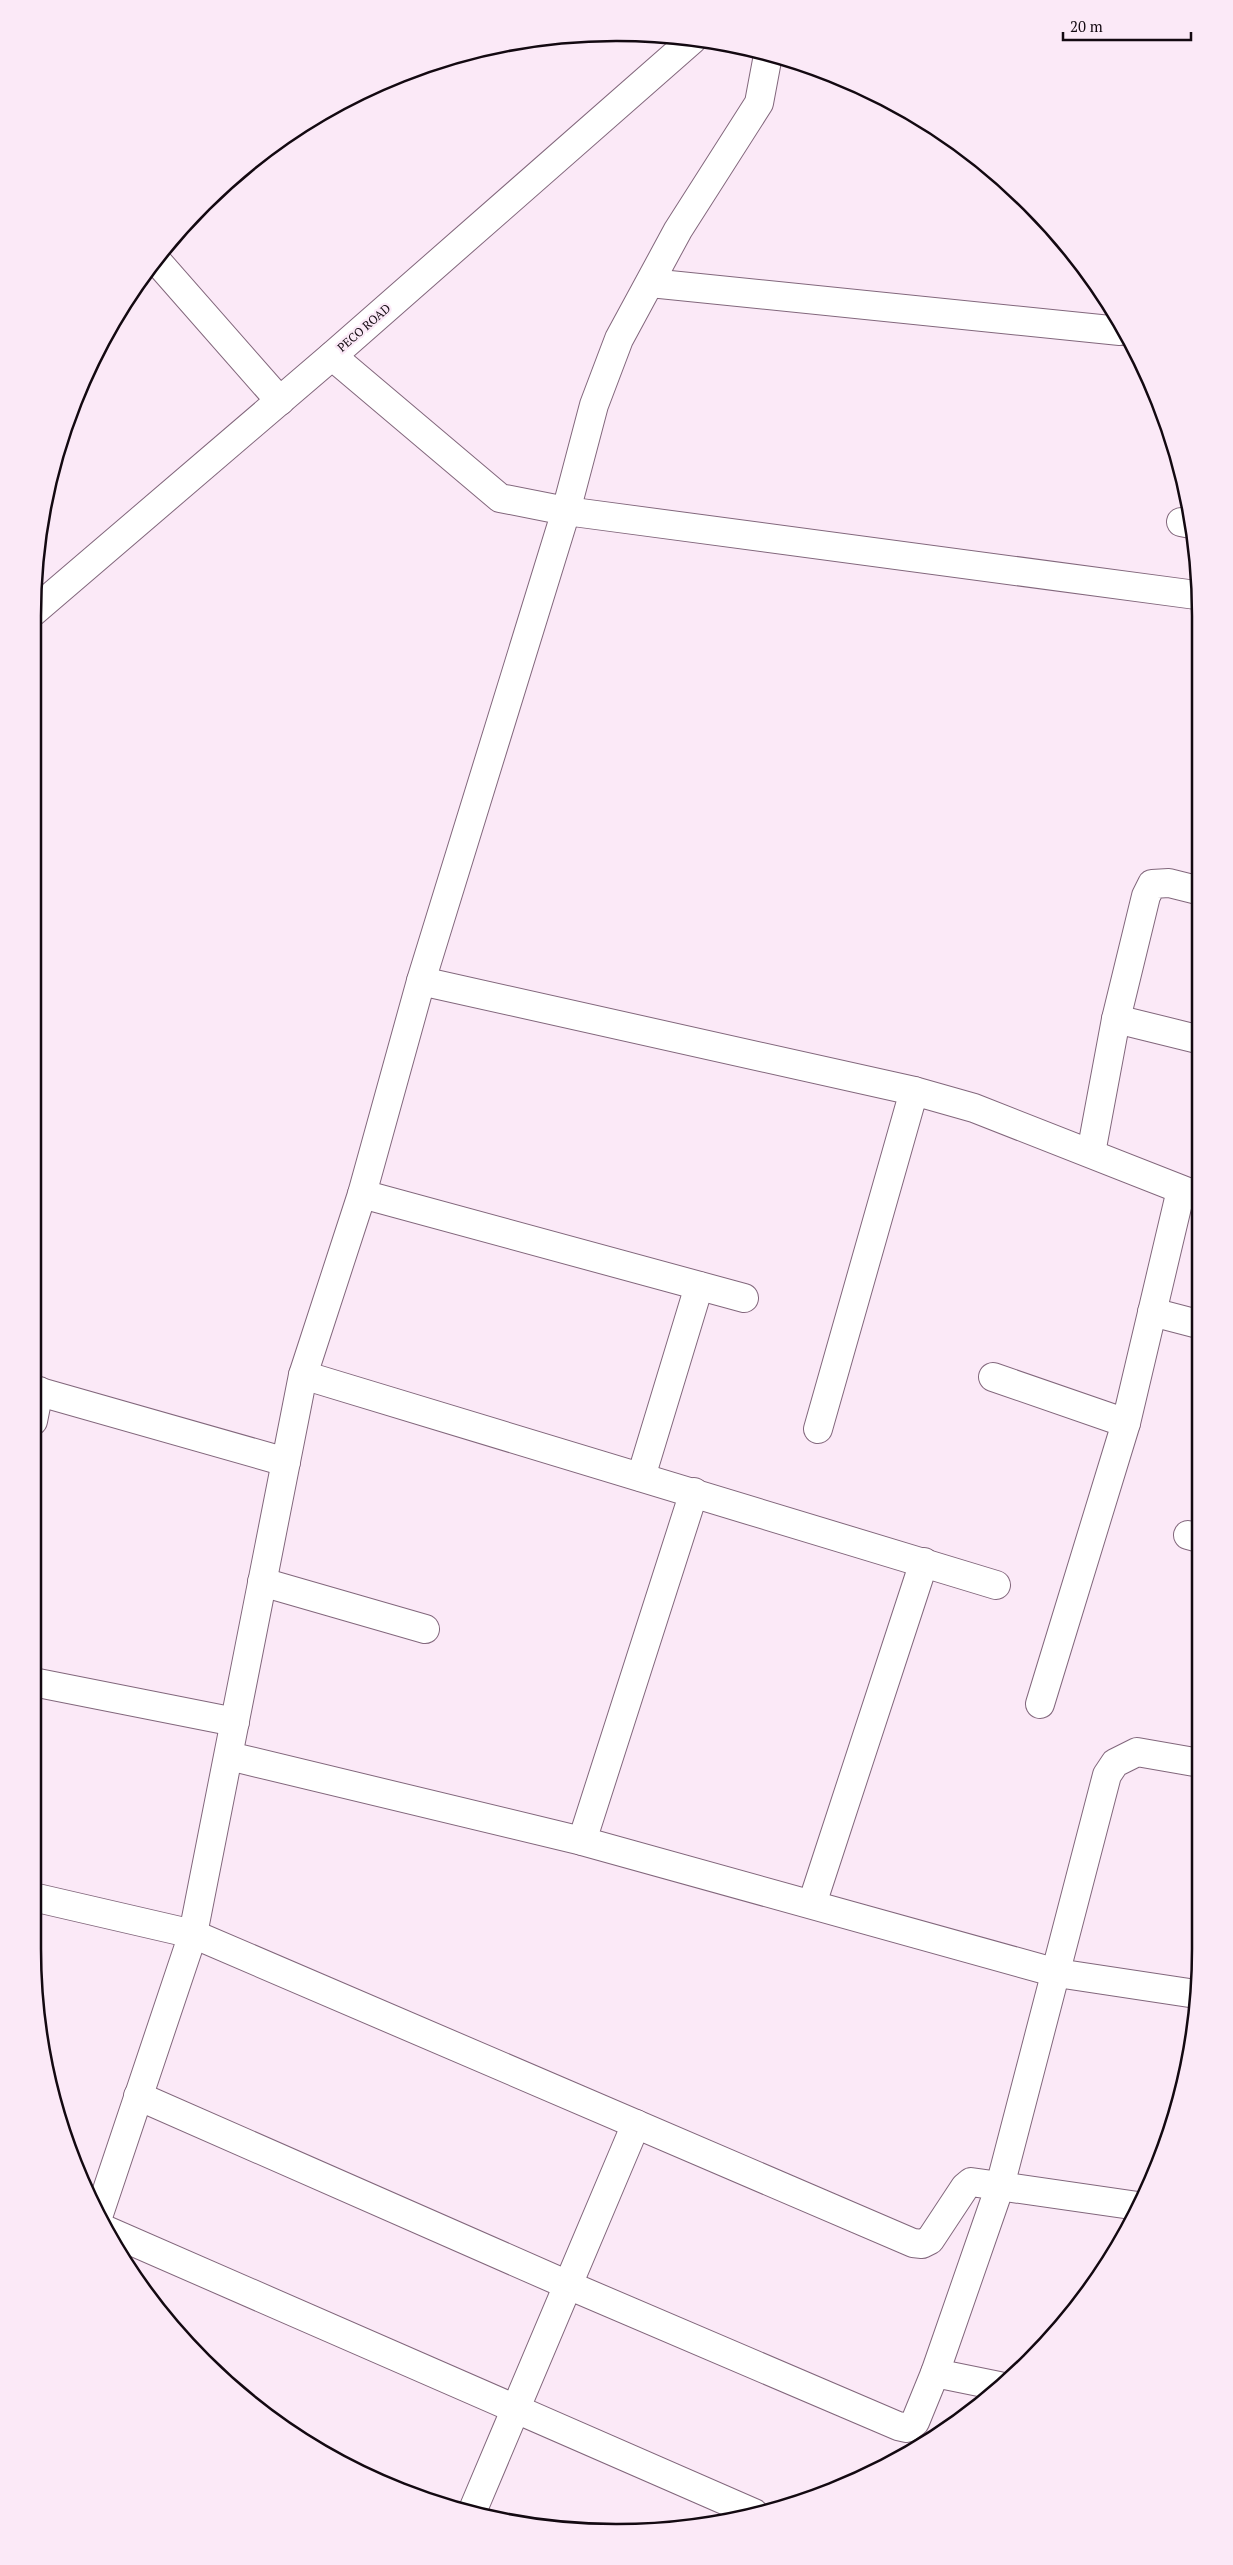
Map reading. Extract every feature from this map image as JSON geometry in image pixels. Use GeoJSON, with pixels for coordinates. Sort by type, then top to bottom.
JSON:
{"type":"FeatureCollection","features":[{"type":"Feature","properties":{"kind":"street","name":"PECO ROAD"},"geometry":{"type":"LineString","coordinates":[[41,605],[332,356],[686,45]]}},
{"type":"Feature","properties":{"kind":"street"},"geometry":{"type":"LineString","coordinates":[[102,2205],[193,1934],[303,1375],[362,1194],[421,981],[566,511],[594,405],[619,339],[678,230],[759,103],[767,62]]}},
{"type":"Feature","properties":{"kind":"street"},"geometry":{"type":"LineString","coordinates":[[160,266],[280,401]]}},
{"type":"Feature","properties":{"kind":"street"},"geometry":{"type":"LineString","coordinates":[[650,283],[1116,331]]}},
{"type":"Feature","properties":{"kind":"street"},"geometry":{"type":"LineString","coordinates":[[332,356],[500,498],[566,511],[1191,594]]}},
{"type":"Feature","properties":{"kind":"street"},"geometry":{"type":"LineString","coordinates":[[1091,1153],[1116,1019],[1146,896],[1152,884],[1169,883],[1192,889]]}},
{"type":"Feature","properties":{"kind":"street"},"geometry":{"type":"LineString","coordinates":[[421,981],[914,1091],[974,1108],[1189,1193],[1152,1312],[1126,1422],[1040,1704]]}},
{"type":"Feature","properties":{"kind":"street"},"geometry":{"type":"LineString","coordinates":[[1116,1019],[1192,1038]]}},
{"type":"Feature","properties":{"kind":"street"},"geometry":{"type":"LineString","coordinates":[[818,1429],[914,1091]]}},
{"type":"Feature","properties":{"kind":"street"},"geometry":{"type":"LineString","coordinates":[[362,1194],[744,1298]]}},
{"type":"Feature","properties":{"kind":"street"},"geometry":{"type":"LineString","coordinates":[[641,1477],[699,1286]]}},
{"type":"Feature","properties":{"kind":"street"},"geometry":{"type":"LineString","coordinates":[[1152,1312],[1192,1322]]}},
{"type":"Feature","properties":{"kind":"street"},"geometry":{"type":"LineString","coordinates":[[303,1375],[996,1585]]}},
{"type":"Feature","properties":{"kind":"street"},"geometry":{"type":"LineString","coordinates":[[992,1377],[1126,1422]]}},
{"type":"Feature","properties":{"kind":"street"},"geometry":{"type":"LineString","coordinates":[[41,1391],[286,1462]]}},
{"type":"Feature","properties":{"kind":"street"},"geometry":{"type":"LineString","coordinates":[[582,1841],[694,1492]]}},
{"type":"Feature","properties":{"kind":"street"},"geometry":{"type":"LineString","coordinates":[[812,1904],[924,1562]]}},
{"type":"Feature","properties":{"kind":"street"},"geometry":{"type":"LineString","coordinates":[[262,1582],[425,1629]]}},
{"type":"Feature","properties":{"kind":"street"},"geometry":{"type":"LineString","coordinates":[[41,1684],[235,1722]]}},
{"type":"Feature","properties":{"kind":"street"},"geometry":{"type":"LineString","coordinates":[[138,2096],[568,2285],[898,2426],[907,2428],[915,2422],[935,2373],[1000,2186],[1107,1775],[1115,1763],[1137,1752],[1192,1761]]}},
{"type":"Feature","properties":{"kind":"street"},"geometry":{"type":"LineString","coordinates":[[229,1756],[582,1841],[1057,1973],[1190,1993]]}},
{"type":"Feature","properties":{"kind":"street"},"geometry":{"type":"LineString","coordinates":[[41,1898],[193,1934],[913,2242],[922,2244],[930,2240],[965,2187],[971,2182],[1131,2205]]}},
{"type":"Feature","properties":{"kind":"street"},"geometry":{"type":"LineString","coordinates":[[475,2506],[636,2124]]}},
{"type":"Feature","properties":{"kind":"street"},"geometry":{"type":"LineString","coordinates":[[117,2235],[745,2509]]}},
{"type":"Feature","properties":{"kind":"street"},"geometry":{"type":"LineString","coordinates":[[935,2373],[992,2384]]}}]}
